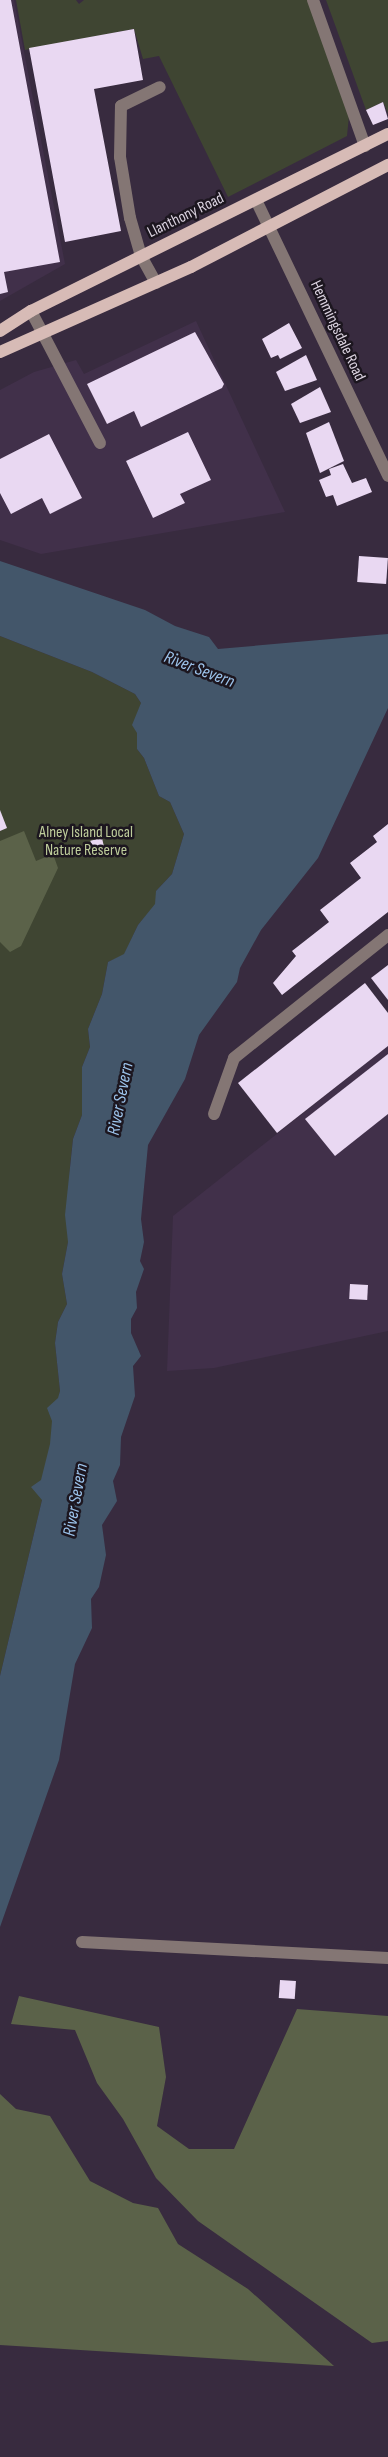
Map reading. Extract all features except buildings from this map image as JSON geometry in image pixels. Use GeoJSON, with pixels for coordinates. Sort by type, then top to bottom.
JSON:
{"type":"FeatureCollection","features":[{"type":"Feature","properties":{"kind":"main road","name":"Llanthony Road"},"geometry":{"type":"LineString","coordinates":[[0,332],[31,311],[388,134]]}},
{"type":"Feature","properties":{"kind":"main road"},"geometry":{"type":"LineString","coordinates":[[0,352],[44,336],[156,283],[388,165]]}},
{"type":"Feature","properties":{"kind":"street"},"geometry":{"type":"LineString","coordinates":[[312,0],[365,146]]}},
{"type":"Feature","properties":{"kind":"street"},"geometry":{"type":"LineString","coordinates":[[156,283],[141,256],[130,218],[120,157],[121,106],[160,87]]}},
{"type":"Feature","properties":{"kind":"street","name":"Hemmingsdale Road"},"geometry":{"type":"LineString","coordinates":[[256,200],[388,476]]}},
{"type":"Feature","properties":{"kind":"street"},"geometry":{"type":"LineString","coordinates":[[31,311],[100,443]]}},
{"type":"Feature","properties":{"kind":"street"},"geometry":{"type":"LineString","coordinates":[[214,1114],[234,1058],[388,935]]}},
{"type":"Feature","properties":{"kind":"street"},"geometry":{"type":"LineString","coordinates":[[82,1942],[388,1958]]}},
{"type":"Feature","properties":{"kind":"shaded area"},"geometry":{"type":"Polygon","coordinates":[[[0,0],[14,0],[65,264],[0,301],[0,0]]]}},
{"type":"Feature","properties":{"kind":"shaded area"},"geometry":{"type":"Polygon","coordinates":[[[196,321],[285,512],[41,554],[0,540],[0,390],[34,372],[76,360],[84,374],[196,321]]]}},
{"type":"Feature","properties":{"kind":"shaded area"},"geometry":{"type":"Polygon","coordinates":[[[388,1046],[388,1331],[214,1368],[167,1371],[173,1216],[388,1046]]]}},
{"type":"Feature","properties":{"kind":"green space"},"geometry":{"type":"Polygon","coordinates":[[[16,0],[76,0],[79,4],[84,0],[310,0],[349,116],[347,136],[228,197],[159,56],[143,59],[134,29],[25,50],[16,0]]]}},
{"type":"Feature","properties":{"kind":"green space"},"geometry":{"type":"Polygon","coordinates":[[[326,0],[388,0],[388,113],[383,102],[366,110],[326,0]]]}},
{"type":"Feature","properties":{"kind":"green space","name":"Alney Island Local Nature Reserve"},"geometry":{"type":"Polygon","coordinates":[[[0,636],[92,672],[135,694],[141,703],[137,749],[144,758],[159,796],[170,802],[184,834],[172,874],[156,891],[156,904],[138,925],[124,955],[108,962],[102,994],[88,1029],[90,1047],[82,1067],[82,1115],[73,1139],[70,1166],[68,1242],[62,1274],[67,1304],[58,1322],[55,1343],[60,1391],[42,1500],[0,1676],[0,636]]]}},
{"type":"Feature","properties":{"kind":"green space"},"geometry":{"type":"Polygon","coordinates":[[[24,831],[36,861],[53,854],[58,868],[21,946],[10,952],[0,942],[0,841],[24,831]]]}},
{"type":"Feature","properties":{"kind":"green space"},"geometry":{"type":"Polygon","coordinates":[[[19,1996],[159,2027],[166,2077],[157,2126],[189,2149],[234,2149],[297,2009],[388,2016],[388,2341],[372,2343],[198,2221],[156,2178],[123,2119],[97,2083],[75,2030],[11,2024],[19,1996]]]}},
{"type":"Feature","properties":{"kind":"green space"},"geometry":{"type":"Polygon","coordinates":[[[0,2094],[16,2109],[50,2116],[90,2181],[133,2203],[158,2208],[178,2244],[248,2289],[334,2366],[0,2345],[0,2094]]]}},
{"type":"Feature","properties":{"kind":"water","name":"River Severn"},"geometry":{"type":"Polygon","coordinates":[[[0,561],[145,610],[175,626],[209,637],[218,649],[388,634],[388,708],[318,858],[261,930],[240,968],[237,982],[199,1035],[185,1079],[148,1145],[141,1219],[144,1242],[140,1261],[144,1269],[136,1292],[137,1308],[131,1319],[131,1333],[141,1356],[133,1366],[135,1396],[121,1437],[120,1465],[113,1481],[117,1501],[102,1525],[106,1555],[99,1587],[91,1599],[92,1628],[75,1664],[59,1760],[0,1927],[0,1676],[42,1500],[31,1487],[41,1480],[50,1444],[52,1421],[47,1408],[58,1398],[60,1391],[55,1343],[58,1322],[67,1304],[62,1274],[68,1242],[65,1215],[73,1139],[82,1115],[82,1067],[90,1047],[88,1029],[102,994],[108,962],[124,954],[138,925],[155,904],[156,891],[172,874],[184,834],[170,802],[159,796],[144,758],[137,749],[137,733],[132,725],[141,703],[135,694],[92,672],[0,636],[0,561]]]}}]}
